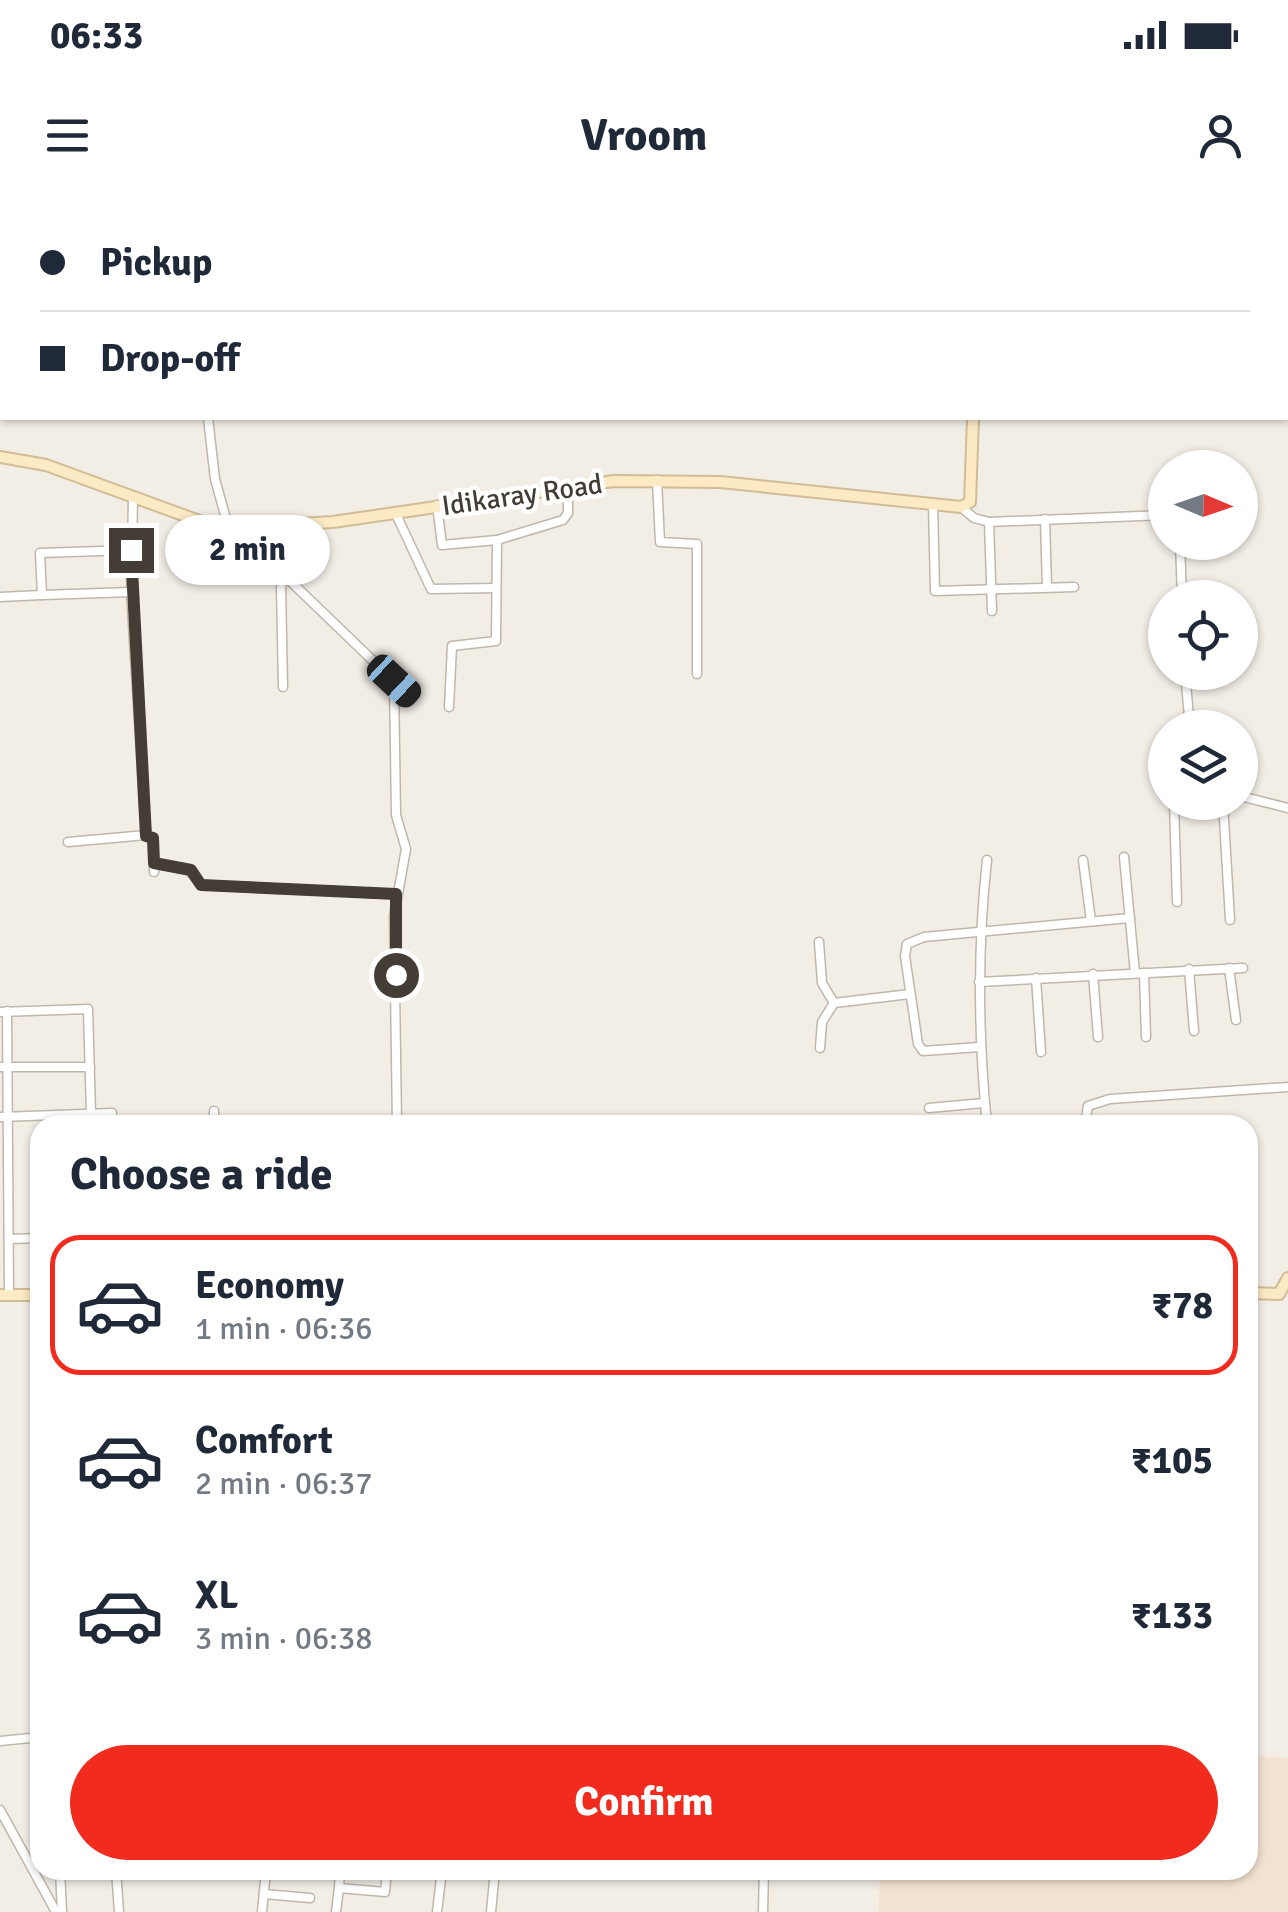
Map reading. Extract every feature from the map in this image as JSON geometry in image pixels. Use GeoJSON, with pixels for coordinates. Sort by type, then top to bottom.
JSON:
{"type":"FeatureCollection","features":[{"type":"Feature","properties":{"kind":"street"},"geometry":{"type":"LineString","coordinates":[[208,420],[215,479],[228,526]]}},
{"type":"Feature","properties":{"kind":"street"},"geometry":{"type":"LineString","coordinates":[[973,420],[970,502],[960,507],[974,518],[990,522],[1148,515]]}},
{"type":"Feature","properties":{"kind":"street","name":"Idikaray Road"},"geometry":{"type":"LineString","coordinates":[[0,458],[46,465],[213,526],[333,522],[614,481],[800,488],[960,507]]}},
{"type":"Feature","properties":{"kind":"street"},"geometry":{"type":"LineString","coordinates":[[657,480],[660,542],[697,544],[697,674]]}},
{"type":"Feature","properties":{"kind":"street"},"geometry":{"type":"LineString","coordinates":[[438,505],[442,545],[496,540],[564,520],[568,513],[568,487]]}},
{"type":"Feature","properties":{"kind":"street"},"geometry":{"type":"LineString","coordinates":[[133,499],[132,592],[146,836]]}},
{"type":"Feature","properties":{"kind":"street"},"geometry":{"type":"LineString","coordinates":[[933,504],[934,591],[1074,587]]}},
{"type":"Feature","properties":{"kind":"street"},"geometry":{"type":"LineString","coordinates":[[396,512],[431,589],[496,588]]}},
{"type":"Feature","properties":{"kind":"street"},"geometry":{"type":"LineString","coordinates":[[1045,518],[1047,587]]}},
{"type":"Feature","properties":{"kind":"street"},"geometry":{"type":"LineString","coordinates":[[990,522],[992,611]]}},
{"type":"Feature","properties":{"kind":"street"},"geometry":{"type":"LineString","coordinates":[[248,527],[286,577],[410,696]]}},
{"type":"Feature","properties":{"kind":"street"},"geometry":{"type":"LineString","coordinates":[[449,707],[452,646],[496,642],[496,540]]}},
{"type":"Feature","properties":{"kind":"street"},"geometry":{"type":"LineString","coordinates":[[42,595],[40,553],[131,550]]}},
{"type":"Feature","properties":{"kind":"street"},"geometry":{"type":"LineString","coordinates":[[283,687],[281,586],[286,577]]}},
{"type":"Feature","properties":{"kind":"street"},"geometry":{"type":"LineString","coordinates":[[0,597],[132,592]]}},
{"type":"Feature","properties":{"kind":"street"},"geometry":{"type":"LineString","coordinates":[[394,681],[396,815],[406,850],[396,894],[397,1115]]}},
{"type":"Feature","properties":{"kind":"street"},"geometry":{"type":"LineString","coordinates":[[1258,800],[1288,808]]}},
{"type":"Feature","properties":{"kind":"street"},"geometry":{"type":"LineString","coordinates":[[1175,820],[1177,902]]}},
{"type":"Feature","properties":{"kind":"street"},"geometry":{"type":"LineString","coordinates":[[1224,820],[1230,920]]}},
{"type":"Feature","properties":{"kind":"street"},"geometry":{"type":"LineString","coordinates":[[68,842],[153,838],[154,867],[191,870],[201,885],[396,894]]}},
{"type":"Feature","properties":{"kind":"street"},"geometry":{"type":"LineString","coordinates":[[1124,857],[1146,1037]]}},
{"type":"Feature","properties":{"kind":"street"},"geometry":{"type":"LineString","coordinates":[[986,860],[978,933],[979,1047],[986,1115]]}},
{"type":"Feature","properties":{"kind":"street"},"geometry":{"type":"LineString","coordinates":[[1083,860],[1091,922]]}},
{"type":"Feature","properties":{"kind":"street"},"geometry":{"type":"LineString","coordinates":[[979,1047],[923,1051],[916,1036],[907,944],[924,937],[1130,918]]}},
{"type":"Feature","properties":{"kind":"street"},"geometry":{"type":"LineString","coordinates":[[819,942],[822,982],[834,1004]]}},
{"type":"Feature","properties":{"kind":"street"},"geometry":{"type":"LineString","coordinates":[[1228,968],[1236,1020]]}},
{"type":"Feature","properties":{"kind":"street"},"geometry":{"type":"LineString","coordinates":[[980,982],[1243,968]]}},
{"type":"Feature","properties":{"kind":"street"},"geometry":{"type":"LineString","coordinates":[[1190,970],[1194,1031]]}},
{"type":"Feature","properties":{"kind":"street"},"geometry":{"type":"LineString","coordinates":[[1093,974],[1098,1037]]}},
{"type":"Feature","properties":{"kind":"street"},"geometry":{"type":"LineString","coordinates":[[1036,978],[1042,1052]]}},
{"type":"Feature","properties":{"kind":"street"},"geometry":{"type":"LineString","coordinates":[[820,1048],[822,1022],[834,1004],[910,994]]}},
{"type":"Feature","properties":{"kind":"street"},"geometry":{"type":"LineString","coordinates":[[30,1295],[4,1295],[8,1240],[4,1012],[88,1008],[91,1114]]}},
{"type":"Feature","properties":{"kind":"street"},"geometry":{"type":"LineString","coordinates":[[4,1067],[90,1067]]}},
{"type":"Feature","properties":{"kind":"street"},"geometry":{"type":"LineString","coordinates":[[1087,1115],[1088,1106],[1110,1100],[1288,1087]]}},
{"type":"Feature","properties":{"kind":"street"},"geometry":{"type":"LineString","coordinates":[[929,1108],[984,1103]]}},
{"type":"Feature","properties":{"kind":"street"},"geometry":{"type":"LineString","coordinates":[[62,1115],[112,1113]]}},
{"type":"Feature","properties":{"kind":"street"},"geometry":{"type":"LineString","coordinates":[[4,1117],[30,1116]]}},
{"type":"Feature","properties":{"kind":"street"},"geometry":{"type":"LineString","coordinates":[[8,1240],[30,1239]]}},
{"type":"Feature","properties":{"kind":"street"},"geometry":{"type":"LineString","coordinates":[[1258,1293],[1278,1294],[1288,1278]]}},
{"type":"Feature","properties":{"kind":"street"},"geometry":{"type":"LineString","coordinates":[[0,1741],[30,1738]]}},
{"type":"Feature","properties":{"kind":"street"},"geometry":{"type":"LineString","coordinates":[[0,1810],[30,1862]]}},
{"type":"Feature","properties":{"kind":"street"},"geometry":{"type":"LineString","coordinates":[[40,1880],[59,1912]]}},
{"type":"Feature","properties":{"kind":"street"},"geometry":{"type":"LineString","coordinates":[[59,1912],[60,1880]]}},
{"type":"Feature","properties":{"kind":"street"},"geometry":{"type":"LineString","coordinates":[[117,1880],[119,1912]]}},
{"type":"Feature","properties":{"kind":"street"},"geometry":{"type":"LineString","coordinates":[[262,1912],[265,1880]]}},
{"type":"Feature","properties":{"kind":"street"},"geometry":{"type":"LineString","coordinates":[[336,1912],[339,1880]]}},
{"type":"Feature","properties":{"kind":"street"},"geometry":{"type":"LineString","coordinates":[[339,1888],[385,1892],[387,1880]]}},
{"type":"Feature","properties":{"kind":"street"},"geometry":{"type":"LineString","coordinates":[[437,1912],[441,1880]]}},
{"type":"Feature","properties":{"kind":"street"},"geometry":{"type":"LineString","coordinates":[[490,1912],[493,1880]]}},
{"type":"Feature","properties":{"kind":"street"},"geometry":{"type":"LineString","coordinates":[[763,1912],[764,1880]]}},
{"type":"Feature","properties":{"kind":"street"},"geometry":{"type":"LineString","coordinates":[[264,1894],[310,1898]]}},
{"type":"Feature","properties":{"kind":"shaded area"},"geometry":{"type":"Polygon","coordinates":[[[1258,1756],[1288,1758],[1288,1912],[879,1912],[880,1880],[1258,1880],[1258,1756]]]}},
{"type":"Feature","properties":{"kind":"route"},"geometry":{"type":"LineString","coordinates":[[131,550],[146,836],[153,838],[154,863],[191,870],[201,885],[396,894],[396,975]]}}]}
